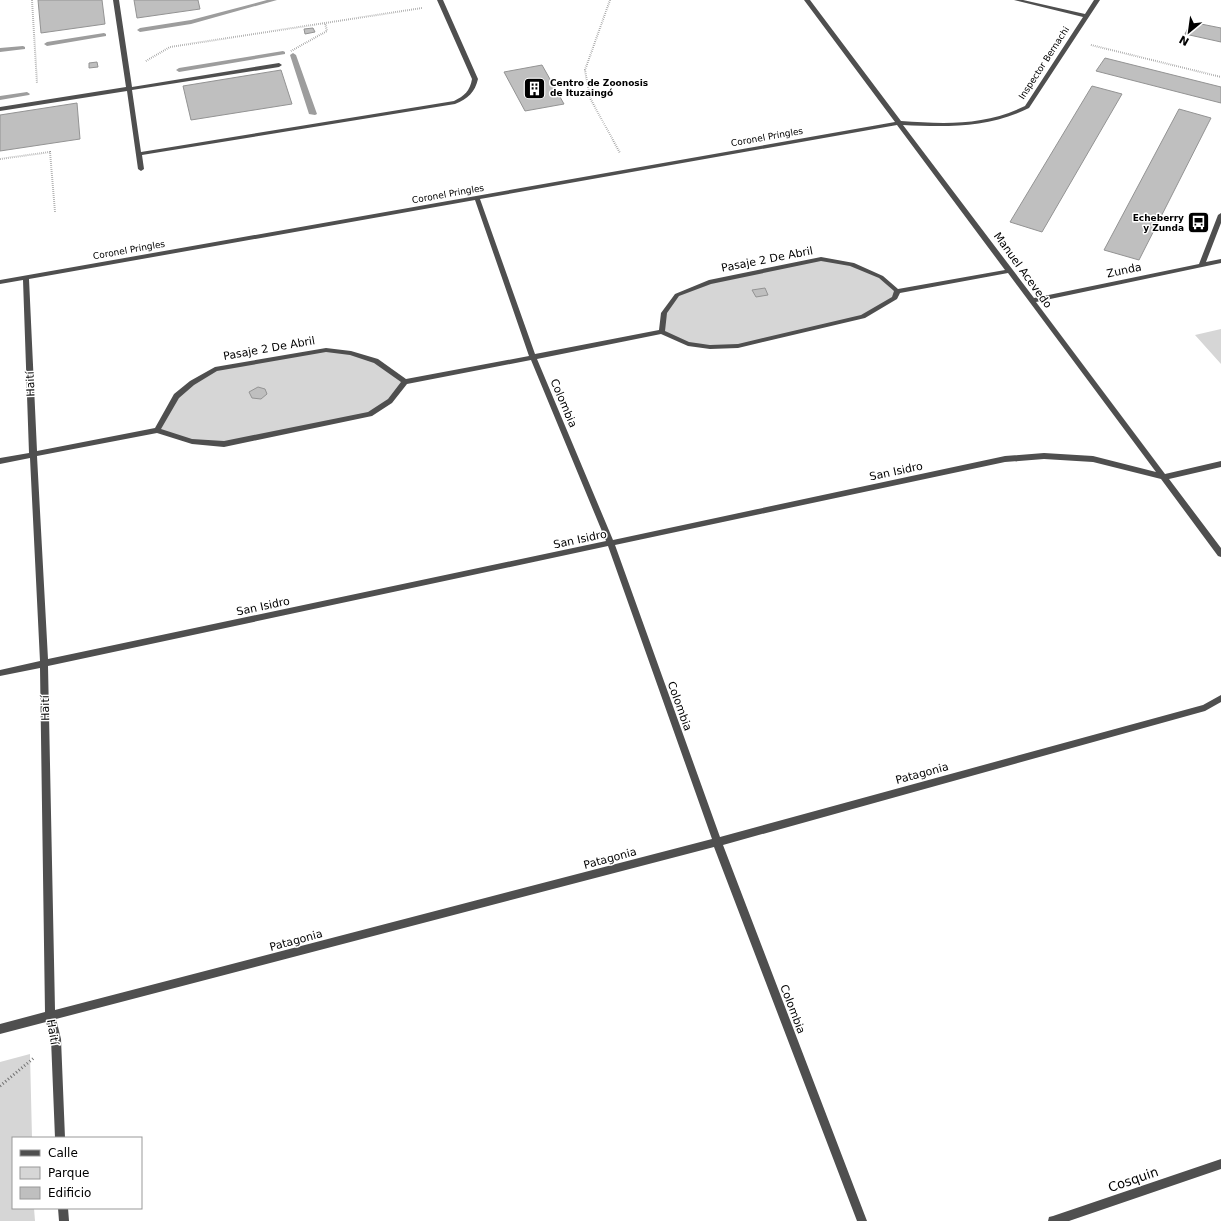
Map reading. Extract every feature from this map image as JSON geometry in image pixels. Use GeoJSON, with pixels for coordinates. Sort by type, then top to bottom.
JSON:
{"type":"FeatureCollection","features":[{"type":"Feature","properties":{"kind":"street"},"geometry":{"type":"LineString","coordinates":[[116,0],[128,72],[141,169]]}},
{"type":"Feature","properties":{"kind":"street","name":"Manuel Acevedo"},"geometry":{"type":"LineString","coordinates":[[807,0],[1221,554]]}},
{"type":"Feature","properties":{"kind":"street"},"geometry":{"type":"LineString","coordinates":[[1017,0],[1085,16]]}},
{"type":"Feature","properties":{"kind":"street","name":"Inspector Bernachi"},"geometry":{"type":"LineString","coordinates":[[898,122],[945,125],[984,121],[1018,112],[1027,107],[1069,40],[1097,0]]}},
{"type":"Feature","properties":{"kind":"street"},"geometry":{"type":"LineString","coordinates":[[140,154],[455,102],[468,96],[474,88],[475,80],[442,2]]}},
{"type":"Feature","properties":{"kind":"street"},"geometry":{"type":"LineString","coordinates":[[0,109],[280,65]]}},
{"type":"Feature","properties":{"kind":"street","name":"Coronel Pringles"},"geometry":{"type":"LineString","coordinates":[[0,282],[898,122]]}},
{"type":"Feature","properties":{"kind":"street","name":"Colombia"},"geometry":{"type":"LineString","coordinates":[[477,198],[533,357],[611,544],[717,842],[862,1221]]}},
{"type":"Feature","properties":{"kind":"street"},"geometry":{"type":"LineString","coordinates":[[1202,265],[1221,215]]}},
{"type":"Feature","properties":{"kind":"street","name":"Pasaje 2 De Abril"},"geometry":{"type":"LineString","coordinates":[[662,332],[664,313],[677,295],[709,282],[821,259],[852,264],[881,277],[897,291]]}},
{"type":"Feature","properties":{"kind":"street","name":"Zunda"},"geometry":{"type":"LineString","coordinates":[[1031,300],[1221,261]]}},
{"type":"Feature","properties":{"kind":"street"},"geometry":{"type":"LineString","coordinates":[[0,461],[158,430],[192,441],[224,444],[370,414],[390,402],[406,382],[662,332],[688,344],[710,347],[738,346],[863,317],[895,298],[897,291],[1010,271]]}},
{"type":"Feature","properties":{"kind":"street","name":"Haití"},"geometry":{"type":"LineString","coordinates":[[26,278],[33,454],[44,664],[50,1016],[56,1039],[60,1137]]}},
{"type":"Feature","properties":{"kind":"street","name":"Pasaje 2 De Abril"},"geometry":{"type":"LineString","coordinates":[[158,430],[176,396],[192,382],[215,369],[326,350],[351,352],[376,361],[406,382]]}},
{"type":"Feature","properties":{"kind":"street","name":"San Isidro"},"geometry":{"type":"LineString","coordinates":[[0,673],[1005,459],[1044,456],[1094,459],[1164,477]]}},
{"type":"Feature","properties":{"kind":"street"},"geometry":{"type":"LineString","coordinates":[[1164,477],[1221,464]]}},
{"type":"Feature","properties":{"kind":"street","name":"Patagonia"},"geometry":{"type":"LineString","coordinates":[[0,1029],[717,842],[1205,708],[1221,698]]}},
{"type":"Feature","properties":{"kind":"street","name":"Cosquin"},"geometry":{"type":"LineString","coordinates":[[1053,1221],[1221,1164]]}},
{"type":"Feature","properties":{"kind":"street"},"geometry":{"type":"LineString","coordinates":[[64,1209],[64,1221]]}},
{"type":"Feature","properties":{"kind":"path"},"geometry":{"type":"LineString","coordinates":[[32,0],[38,90]]}},
{"type":"Feature","properties":{"kind":"path"},"geometry":{"type":"LineString","coordinates":[[610,0],[585,70],[586,82],[590,98],[629,170]]}},
{"type":"Feature","properties":{"kind":"path"},"geometry":{"type":"LineString","coordinates":[[128,72],[170,47],[325,23],[442,2]]}},
{"type":"Feature","properties":{"kind":"path"},"geometry":{"type":"LineString","coordinates":[[280,65],[288,53],[327,31],[325,23]]}},
{"type":"Feature","properties":{"kind":"path"},"geometry":{"type":"LineString","coordinates":[[1069,40],[1221,77]]}},
{"type":"Feature","properties":{"kind":"path"},"geometry":{"type":"LineString","coordinates":[[0,159],[50,152],[55,212]]}},
{"type":"Feature","properties":{"kind":"path"},"geometry":{"type":"LineString","coordinates":[[0,1086],[56,1039]]}},
{"type":"Feature","properties":{"kind":"green space"},"geometry":{"type":"Polygon","coordinates":[[[821,259],[839,261],[881,277],[897,291],[895,298],[863,317],[738,346],[688,344],[662,332],[663,321],[667,308],[677,296],[687,290],[722,278],[821,259]]]}},
{"type":"Feature","properties":{"kind":"green space"},"geometry":{"type":"Polygon","coordinates":[[[1221,329],[1221,364],[1195,335],[1221,329]]]}},
{"type":"Feature","properties":{"kind":"green space"},"geometry":{"type":"Polygon","coordinates":[[[326,350],[351,353],[376,361],[405,382],[390,401],[370,414],[224,444],[192,441],[157,430],[176,396],[215,369],[326,350]]]}},
{"type":"Feature","properties":{"kind":"green space"},"geometry":{"type":"Polygon","coordinates":[[[30,1054],[32,1137],[12,1137],[12,1209],[34,1209],[35,1221],[0,1221],[0,1062],[30,1054]]]}},
{"type":"Feature","properties":{"kind":"building"},"geometry":{"type":"Polygon","coordinates":[[[38,0],[102,0],[105,24],[41,33],[38,0]]]}},
{"type":"Feature","properties":{"kind":"building"},"geometry":{"type":"Polygon","coordinates":[[[134,0],[198,0],[200,9],[137,18],[134,0]]]}},
{"type":"Feature","properties":{"kind":"building"},"geometry":{"type":"Polygon","coordinates":[[[1191,22],[1221,28],[1221,42],[1185,34],[1191,22]]]}},
{"type":"Feature","properties":{"kind":"building"},"geometry":{"type":"Polygon","coordinates":[[[313,28],[315,32],[305,34],[304,29],[313,28]]]}},
{"type":"Feature","properties":{"kind":"building"},"geometry":{"type":"Polygon","coordinates":[[[1105,58],[1221,87],[1221,103],[1096,71],[1105,58]]]}},
{"type":"Feature","properties":{"kind":"building"},"geometry":{"type":"Polygon","coordinates":[[[97,62],[98,67],[89,68],[89,63],[97,62]]]}},
{"type":"Feature","properties":{"kind":"building","name":"Centro de Zoonosis de Ituzaingó"},"geometry":{"type":"Polygon","coordinates":[[[542,65],[564,104],[525,111],[504,72],[542,65]]]}},
{"type":"Feature","properties":{"kind":"building"},"geometry":{"type":"Polygon","coordinates":[[[281,70],[292,104],[191,120],[183,86],[281,70]]]}},
{"type":"Feature","properties":{"kind":"building"},"geometry":{"type":"Polygon","coordinates":[[[1092,86],[1122,94],[1042,232],[1010,222],[1092,86]]]}},
{"type":"Feature","properties":{"kind":"building"},"geometry":{"type":"Polygon","coordinates":[[[77,103],[80,139],[0,151],[0,115],[77,103]]]}},
{"type":"Feature","properties":{"kind":"building"},"geometry":{"type":"Polygon","coordinates":[[[1179,109],[1211,118],[1139,260],[1104,250],[1179,109]]]}},
{"type":"Feature","properties":{"kind":"building"},"geometry":{"type":"Polygon","coordinates":[[[765,288],[768,295],[756,297],[752,290],[765,288]]]}},
{"type":"Feature","properties":{"kind":"building"},"geometry":{"type":"Polygon","coordinates":[[[258,387],[265,389],[267,394],[261,399],[252,398],[249,392],[258,387]]]}},
{"type":"Feature","properties":{"kind":"waterway"},"geometry":{"type":"LineString","coordinates":[[140,30],[191,22],[274,0]]}},
{"type":"Feature","properties":{"kind":"waterway"},"geometry":{"type":"LineString","coordinates":[[47,44],[104,35]]}},
{"type":"Feature","properties":{"kind":"waterway"},"geometry":{"type":"LineString","coordinates":[[0,50],[23,48]]}},
{"type":"Feature","properties":{"kind":"waterway"},"geometry":{"type":"LineString","coordinates":[[179,70],[283,53]]}},
{"type":"Feature","properties":{"kind":"waterway"},"geometry":{"type":"LineString","coordinates":[[293,55],[313,114]]}},
{"type":"Feature","properties":{"kind":"waterway"},"geometry":{"type":"LineString","coordinates":[[0,98],[27,94]]}},
{"type":"Feature","properties":{"kind":"place","name":"Centro de Zoonosis de Ituzaingó"},"geometry":{"type":"Point","coordinates":[534,88]}},
{"type":"Feature","properties":{"kind":"place","name":"Echeberry y Zunda"},"geometry":{"type":"Point","coordinates":[1199,223]}}]}
